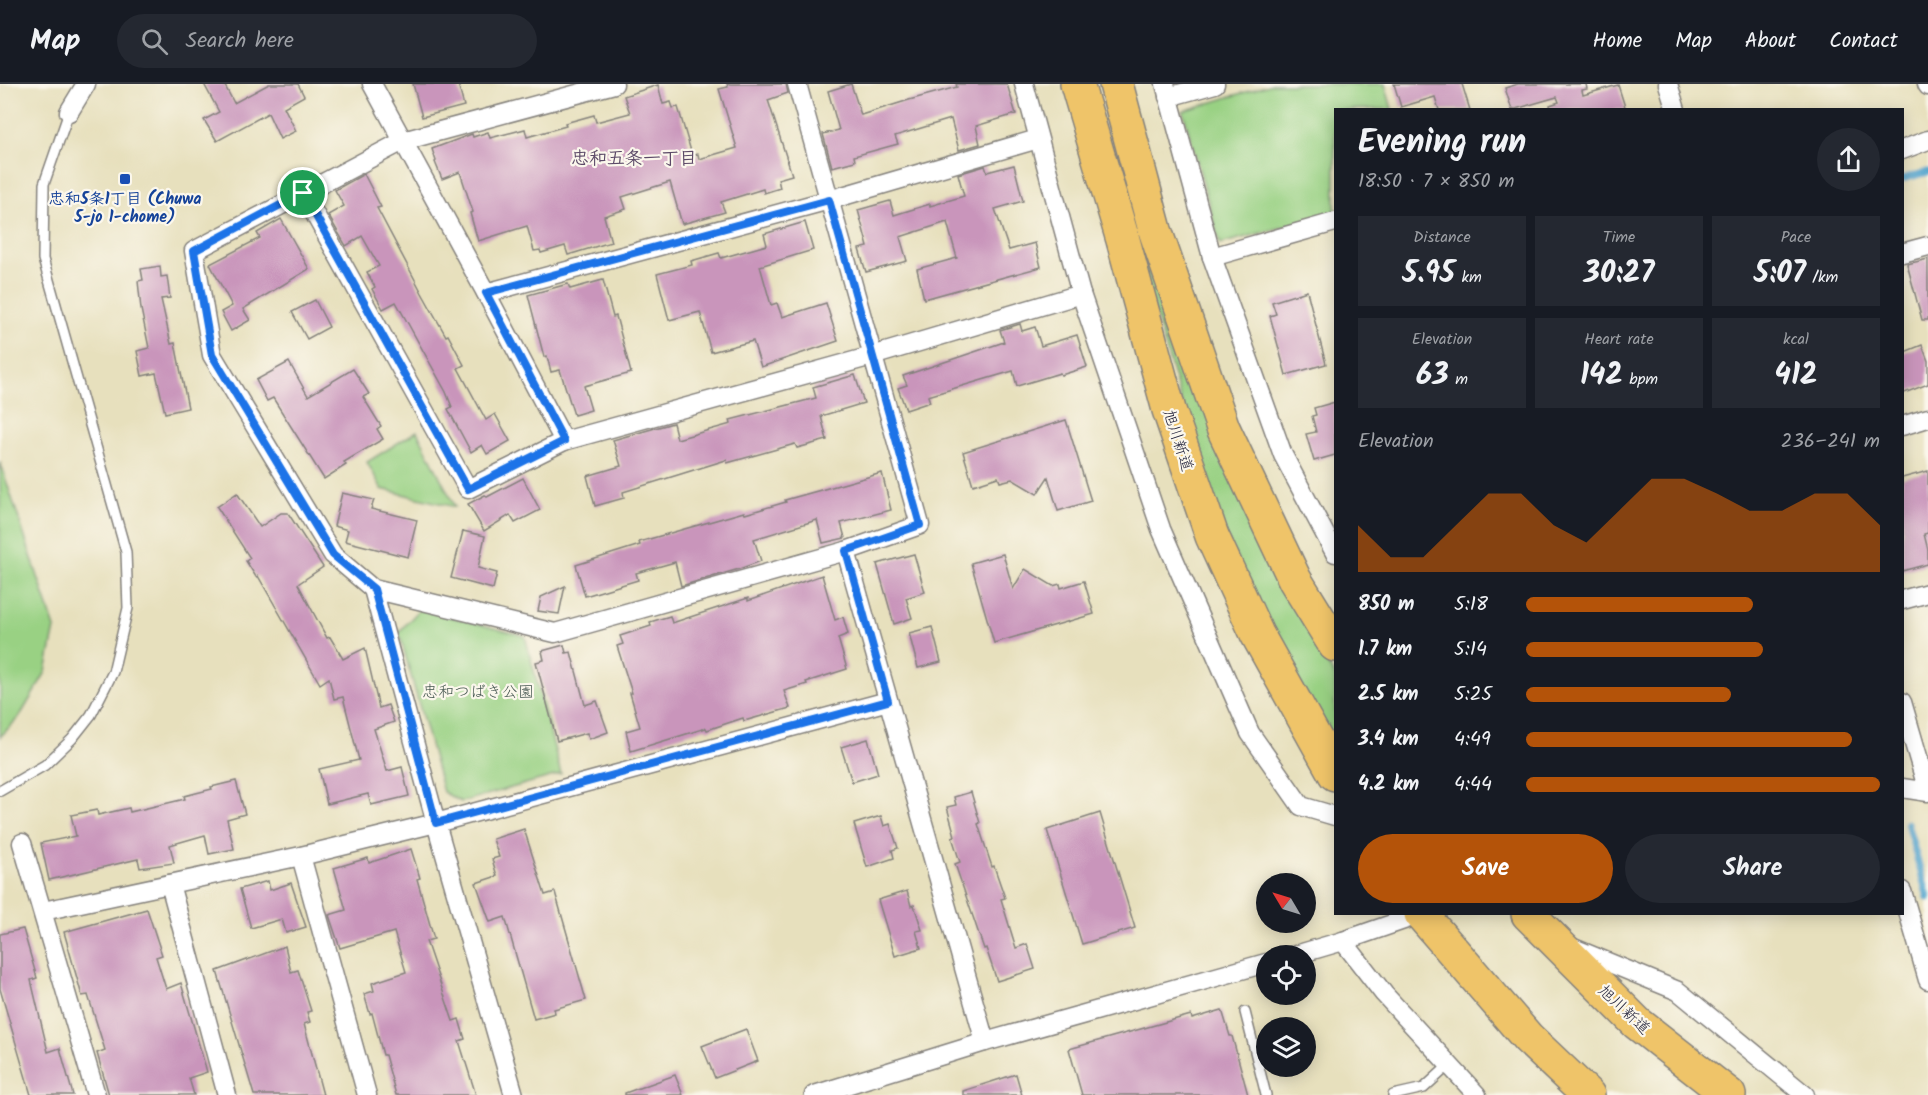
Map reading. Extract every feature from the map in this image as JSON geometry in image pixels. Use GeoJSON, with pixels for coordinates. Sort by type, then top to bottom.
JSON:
{"type":"FeatureCollection","features":[{"type":"Feature","properties":{"kind":"highway","name":"旭川新道"},"geometry":{"type":"LineString","coordinates":[[1077,84],[1123,240],[1169,410],[1212,536],[1257,634],[1334,772]]}},
{"type":"Feature","properties":{"kind":"highway"},"geometry":{"type":"LineString","coordinates":[[1116,84],[1155,230],[1223,428],[1295,580],[1334,643]]}},
{"type":"Feature","properties":{"kind":"highway"},"geometry":{"type":"LineString","coordinates":[[1422,915],[1528,1038],[1588,1095]]}},
{"type":"Feature","properties":{"kind":"highway","name":"旭川新道"},"geometry":{"type":"LineString","coordinates":[[1529,915],[1637,1023],[1729,1095]]}},
{"type":"Feature","properties":{"kind":"street"},"geometry":{"type":"LineString","coordinates":[[69,112],[86,84]]}},
{"type":"Feature","properties":{"kind":"street"},"geometry":{"type":"LineString","coordinates":[[372,84],[564,441]]}},
{"type":"Feature","properties":{"kind":"street"},"geometry":{"type":"LineString","coordinates":[[614,84],[403,141],[194,251],[212,355],[333,555],[374,589],[555,633],[846,551],[920,525],[797,84]]}},
{"type":"Feature","properties":{"kind":"street"},"geometry":{"type":"LineString","coordinates":[[1024,84],[1081,294],[1161,529],[1250,733],[1301,806],[1334,816]]}},
{"type":"Feature","properties":{"kind":"street"},"geometry":{"type":"LineString","coordinates":[[1215,84],[1166,90],[1212,257],[1283,455],[1334,551]]}},
{"type":"Feature","properties":{"kind":"street"},"geometry":{"type":"LineString","coordinates":[[1668,84],[1675,108]]}},
{"type":"Feature","properties":{"kind":"street"},"geometry":{"type":"LineString","coordinates":[[486,293],[829,200],[1038,139]]}},
{"type":"Feature","properties":{"kind":"street"},"geometry":{"type":"LineString","coordinates":[[1904,149],[1928,140]]}},
{"type":"Feature","properties":{"kind":"street"},"geometry":{"type":"LineString","coordinates":[[303,193],[468,489],[564,441],[872,356],[1081,294]]}},
{"type":"Feature","properties":{"kind":"street"},"geometry":{"type":"LineString","coordinates":[[1212,257],[1334,222]]}},
{"type":"Feature","properties":{"kind":"street"},"geometry":{"type":"LineString","coordinates":[[1904,252],[1928,246]]}},
{"type":"Feature","properties":{"kind":"street"},"geometry":{"type":"LineString","coordinates":[[1904,425],[1928,418]]}},
{"type":"Feature","properties":{"kind":"street"},"geometry":{"type":"LineString","coordinates":[[846,551],[985,1042]]}},
{"type":"Feature","properties":{"kind":"street"},"geometry":{"type":"LineString","coordinates":[[374,589],[436,823],[514,1095]]}},
{"type":"Feature","properties":{"kind":"street"},"geometry":{"type":"LineString","coordinates":[[1904,599],[1928,593]]}},
{"type":"Feature","properties":{"kind":"street"},"geometry":{"type":"LineString","coordinates":[[43,911],[301,856],[436,823],[888,701]]}},
{"type":"Feature","properties":{"kind":"street"},"geometry":{"type":"LineString","coordinates":[[1904,709],[1928,791],[1904,788]]}},
{"type":"Feature","properties":{"kind":"street"},"geometry":{"type":"LineString","coordinates":[[22,843],[96,1095]]}},
{"type":"Feature","properties":{"kind":"street"},"geometry":{"type":"LineString","coordinates":[[301,856],[367,1095]]}},
{"type":"Feature","properties":{"kind":"street"},"geometry":{"type":"LineString","coordinates":[[170,884],[227,1095]]}},
{"type":"Feature","properties":{"kind":"street"},"geometry":{"type":"LineString","coordinates":[[1904,898],[1928,980]]}},
{"type":"Feature","properties":{"kind":"street"},"geometry":{"type":"LineString","coordinates":[[1316,949],[1418,915]]}},
{"type":"Feature","properties":{"kind":"street"},"geometry":{"type":"LineString","coordinates":[[1553,940],[1678,991],[1805,1095]]}},
{"type":"Feature","properties":{"kind":"street"},"geometry":{"type":"LineString","coordinates":[[1343,941],[1384,994],[1477,1095]]}},
{"type":"Feature","properties":{"kind":"street"},"geometry":{"type":"LineString","coordinates":[[814,1095],[985,1042],[1256,966]]}},
{"type":"Feature","properties":{"kind":"lane"},"geometry":{"type":"LineString","coordinates":[[0,791],[45,765],[72,739],[91,715],[113,672],[128,608],[126,552],[44,259],[44,184],[69,112]]}},
{"type":"Feature","properties":{"kind":"lane"},"geometry":{"type":"LineString","coordinates":[[1245,1012],[1266,1095]]}},
{"type":"Feature","properties":{"kind":"lane"},"geometry":{"type":"LineString","coordinates":[[1393,1095],[1424,1088],[1449,1065]]}},
{"type":"Feature","properties":{"kind":"green space"},"geometry":{"type":"Polygon","coordinates":[[[1272,84],[1385,84],[1392,108],[1334,108],[1334,213],[1220,244],[1183,111],[1272,84]]]}},
{"type":"Feature","properties":{"kind":"green space"},"geometry":{"type":"Polygon","coordinates":[[[1145,240],[1280,582],[1334,675],[1334,745],[1268,627],[1211,503],[1135,243],[1145,240]]]}},
{"type":"Feature","properties":{"kind":"green space"},"geometry":{"type":"Polygon","coordinates":[[[417,431],[455,507],[382,489],[367,462],[417,431]]]}},
{"type":"Feature","properties":{"kind":"green space"},"geometry":{"type":"Polygon","coordinates":[[[0,462],[55,628],[46,672],[20,716],[0,737],[0,462]]]}},
{"type":"Feature","properties":{"kind":"green space","name":"忠和つばき公園"},"geometry":{"type":"Polygon","coordinates":[[[420,609],[525,636],[561,774],[461,802],[443,792],[399,632],[420,609]]]}},
{"type":"Feature","properties":{"kind":"building"},"geometry":{"type":"Polygon","coordinates":[[[204,84],[224,84],[234,103],[269,84],[298,84],[304,96],[284,107],[296,131],[280,139],[268,113],[217,141],[204,120],[219,112],[204,84]]]}},
{"type":"Feature","properties":{"kind":"building"},"geometry":{"type":"Polygon","coordinates":[[[413,84],[458,84],[464,106],[422,117],[413,84]]]}},
{"type":"Feature","properties":{"kind":"building"},"geometry":{"type":"Polygon","coordinates":[[[727,84],[786,84],[788,93],[768,100],[792,175],[778,179],[780,188],[764,193],[763,189],[721,202],[725,212],[682,224],[670,182],[622,197],[626,209],[604,216],[611,242],[568,255],[565,246],[541,253],[540,250],[534,251],[527,226],[478,241],[470,213],[473,212],[460,172],[442,179],[435,162],[432,149],[472,134],[473,137],[488,132],[490,138],[525,129],[527,137],[594,115],[596,122],[630,113],[624,96],[658,85],[663,104],[671,102],[673,108],[678,107],[692,155],[698,154],[699,159],[737,148],[719,89],[728,87],[727,84]]]}},
{"type":"Feature","properties":{"kind":"building"},"geometry":{"type":"Polygon","coordinates":[[[851,84],[861,115],[957,87],[956,84],[1007,84],[1016,114],[976,126],[980,144],[959,150],[951,119],[895,136],[898,144],[854,156],[855,161],[832,167],[823,134],[839,130],[828,91],[851,84]]]}},
{"type":"Feature","properties":{"kind":"building"},"geometry":{"type":"Polygon","coordinates":[[[1394,84],[1462,84],[1469,108],[1438,108],[1435,97],[1401,107],[1394,84]]]}},
{"type":"Feature","properties":{"kind":"building"},"geometry":{"type":"Polygon","coordinates":[[[1518,84],[1586,84],[1587,89],[1582,90],[1583,95],[1618,85],[1625,108],[1551,108],[1550,105],[1559,102],[1557,97],[1511,108],[1505,88],[1518,84]]]}},
{"type":"Feature","properties":{"kind":"building"},"geometry":{"type":"Polygon","coordinates":[[[1014,165],[1023,201],[995,209],[1009,250],[1035,243],[1041,267],[924,299],[917,269],[957,258],[947,222],[900,237],[907,261],[866,272],[859,249],[868,247],[858,210],[890,201],[894,215],[930,204],[930,206],[964,196],[958,174],[985,166],[987,172],[1014,165]]]}},
{"type":"Feature","properties":{"kind":"building"},"geometry":{"type":"Polygon","coordinates":[[[364,174],[381,207],[377,208],[422,293],[464,365],[458,368],[486,420],[495,414],[510,441],[487,454],[482,445],[471,452],[448,409],[452,407],[446,392],[396,302],[383,309],[372,289],[375,287],[367,272],[379,266],[362,236],[346,246],[328,215],[344,206],[335,190],[364,174]]]}},
{"type":"Feature","properties":{"kind":"building"},"geometry":{"type":"Polygon","coordinates":[[[281,219],[309,269],[243,309],[250,320],[231,331],[221,312],[232,306],[210,264],[260,238],[257,233],[281,219]]]}},
{"type":"Feature","properties":{"kind":"building"},"geometry":{"type":"Polygon","coordinates":[[[805,222],[813,250],[760,266],[771,305],[777,303],[782,317],[826,303],[838,341],[761,367],[753,341],[711,352],[700,312],[669,320],[657,274],[692,265],[691,261],[719,253],[721,258],[767,245],[764,234],[805,222]]]}},
{"type":"Feature","properties":{"kind":"building"},"geometry":{"type":"Polygon","coordinates":[[[1928,259],[1928,320],[1922,320],[1907,264],[1928,259]]]}},
{"type":"Feature","properties":{"kind":"building"},"geometry":{"type":"Polygon","coordinates":[[[160,266],[161,277],[167,276],[170,298],[161,299],[171,344],[175,343],[188,408],[165,413],[156,373],[142,376],[137,351],[149,348],[138,281],[143,280],[141,269],[160,266]]]}},
{"type":"Feature","properties":{"kind":"building"},"geometry":{"type":"Polygon","coordinates":[[[603,280],[613,317],[616,316],[631,373],[584,386],[591,410],[574,415],[560,370],[551,372],[547,356],[544,357],[528,295],[568,284],[570,289],[603,280]]]}},
{"type":"Feature","properties":{"kind":"building"},"geometry":{"type":"Polygon","coordinates":[[[1307,291],[1326,364],[1286,375],[1270,316],[1276,314],[1272,302],[1307,291]]]}},
{"type":"Feature","properties":{"kind":"building"},"geometry":{"type":"Polygon","coordinates":[[[315,300],[329,327],[307,339],[292,312],[315,300]]]}},
{"type":"Feature","properties":{"kind":"building"},"geometry":{"type":"Polygon","coordinates":[[[1020,324],[1022,331],[1035,327],[1041,346],[1077,335],[1087,367],[1017,386],[1013,371],[928,396],[930,402],[906,410],[898,388],[907,385],[903,376],[1004,342],[1000,330],[1020,324]]]}},
{"type":"Feature","properties":{"kind":"building"},"geometry":{"type":"Polygon","coordinates":[[[1922,345],[1928,361],[1928,384],[1904,393],[1904,352],[1922,345]]]}},
{"type":"Feature","properties":{"kind":"building"},"geometry":{"type":"Polygon","coordinates":[[[289,362],[308,396],[353,369],[369,394],[363,397],[381,426],[377,429],[383,439],[344,462],[346,465],[324,479],[273,398],[267,401],[256,380],[289,362]]]}},
{"type":"Feature","properties":{"kind":"building"},"geometry":{"type":"Polygon","coordinates":[[[855,375],[864,403],[821,416],[827,440],[797,448],[795,444],[727,463],[726,460],[623,492],[624,498],[595,506],[587,476],[621,466],[613,440],[673,423],[677,439],[731,424],[730,420],[816,398],[813,387],[855,375]]]}},
{"type":"Feature","properties":{"kind":"building"},"geometry":{"type":"Polygon","coordinates":[[[1334,402],[1334,455],[1314,461],[1306,434],[1316,432],[1312,416],[1316,415],[1314,408],[1334,402]]]}},
{"type":"Feature","properties":{"kind":"building"},"geometry":{"type":"Polygon","coordinates":[[[1066,420],[1091,501],[1058,511],[1048,477],[1037,494],[1012,479],[1000,482],[998,477],[973,485],[963,452],[1066,420]]]}},
{"type":"Feature","properties":{"kind":"building"},"geometry":{"type":"Polygon","coordinates":[[[1928,471],[1928,533],[1924,534],[1928,550],[1928,564],[1904,570],[1904,477],[1928,471]]]}},
{"type":"Feature","properties":{"kind":"building"},"geometry":{"type":"Polygon","coordinates":[[[882,473],[891,510],[841,523],[845,538],[823,543],[817,520],[754,539],[761,561],[739,569],[681,586],[675,562],[636,573],[638,580],[585,596],[576,565],[640,545],[639,542],[744,512],[745,514],[786,502],[785,500],[882,473]]]}},
{"type":"Feature","properties":{"kind":"building"},"geometry":{"type":"Polygon","coordinates":[[[523,478],[540,510],[515,523],[510,515],[484,531],[468,504],[523,478]]]}},
{"type":"Feature","properties":{"kind":"building"},"geometry":{"type":"Polygon","coordinates":[[[237,493],[260,527],[281,513],[288,513],[323,567],[298,584],[327,638],[330,637],[343,659],[365,648],[379,708],[388,705],[394,722],[374,729],[387,771],[402,767],[409,796],[371,805],[368,794],[327,804],[319,769],[359,760],[343,697],[334,699],[329,678],[320,684],[258,576],[256,577],[246,561],[250,558],[217,507],[237,493]]]}},
{"type":"Feature","properties":{"kind":"building"},"geometry":{"type":"Polygon","coordinates":[[[342,493],[374,500],[371,509],[417,520],[408,557],[345,541],[348,530],[334,526],[342,493]]]}},
{"type":"Feature","properties":{"kind":"building"},"geometry":{"type":"Polygon","coordinates":[[[463,531],[485,536],[478,568],[497,573],[493,589],[451,578],[463,531]]]}},
{"type":"Feature","properties":{"kind":"building"},"geometry":{"type":"Polygon","coordinates":[[[914,554],[925,592],[906,598],[912,618],[894,624],[877,564],[914,554]]]}},
{"type":"Feature","properties":{"kind":"building"},"geometry":{"type":"Polygon","coordinates":[[[1003,554],[1013,589],[1025,569],[1053,586],[1060,584],[1061,588],[1084,581],[1094,614],[994,643],[971,563],[1003,554]]]}},
{"type":"Feature","properties":{"kind":"building"},"geometry":{"type":"Polygon","coordinates":[[[822,575],[835,620],[843,617],[848,634],[838,638],[847,669],[784,691],[790,708],[744,721],[743,718],[707,730],[706,728],[631,751],[626,731],[640,727],[617,646],[623,644],[620,636],[651,626],[650,622],[670,616],[672,623],[748,598],[748,601],[822,575]]]}},
{"type":"Feature","properties":{"kind":"building"},"geometry":{"type":"Polygon","coordinates":[[[565,586],[559,614],[538,611],[541,597],[565,586]]]}},
{"type":"Feature","properties":{"kind":"building"},"geometry":{"type":"Polygon","coordinates":[[[932,627],[941,662],[918,668],[909,633],[932,627]]]}},
{"type":"Feature","properties":{"kind":"building"},"geometry":{"type":"Polygon","coordinates":[[[564,645],[566,653],[571,652],[585,705],[597,701],[608,732],[589,739],[587,733],[557,741],[536,662],[544,660],[542,651],[564,645]]]}},
{"type":"Feature","properties":{"kind":"building"},"geometry":{"type":"Polygon","coordinates":[[[868,739],[878,774],[852,782],[841,747],[868,739]]]}},
{"type":"Feature","properties":{"kind":"building"},"geometry":{"type":"Polygon","coordinates":[[[236,781],[245,814],[227,819],[234,849],[209,854],[205,835],[170,845],[174,863],[140,868],[138,859],[49,880],[41,843],[76,836],[71,815],[97,810],[98,815],[129,808],[130,812],[185,799],[184,796],[236,781]]]}},
{"type":"Feature","properties":{"kind":"building"},"geometry":{"type":"Polygon","coordinates":[[[971,792],[980,823],[978,824],[1005,898],[1001,899],[1016,948],[1027,944],[1035,969],[997,981],[955,864],[960,862],[952,837],[955,836],[947,807],[956,805],[954,797],[971,792]]]}},
{"type":"Feature","properties":{"kind":"building"},"geometry":{"type":"Polygon","coordinates":[[[1100,813],[1135,928],[1082,944],[1047,830],[1100,813]]]}},
{"type":"Feature","properties":{"kind":"building"},"geometry":{"type":"Polygon","coordinates":[[[881,816],[884,826],[890,824],[898,848],[892,850],[894,858],[867,867],[854,824],[881,816]]]}},
{"type":"Feature","properties":{"kind":"building"},"geometry":{"type":"Polygon","coordinates":[[[524,829],[545,895],[555,892],[586,1000],[554,1009],[555,1013],[534,1019],[505,917],[490,922],[476,883],[497,876],[492,859],[499,857],[493,839],[524,829]]]}},
{"type":"Feature","properties":{"kind":"building"},"geometry":{"type":"Polygon","coordinates":[[[411,849],[434,939],[426,941],[453,1021],[459,1019],[465,1039],[459,1041],[476,1095],[396,1095],[372,1013],[370,1014],[364,994],[374,991],[372,983],[406,972],[394,932],[340,948],[329,915],[346,910],[334,868],[368,858],[369,863],[411,849]]]}},
{"type":"Feature","properties":{"kind":"building"},"geometry":{"type":"Polygon","coordinates":[[[268,881],[270,890],[291,883],[306,927],[286,933],[282,919],[251,928],[240,889],[268,881]]]}},
{"type":"Feature","properties":{"kind":"building"},"geometry":{"type":"Polygon","coordinates":[[[907,891],[922,930],[916,931],[921,948],[895,956],[878,900],[907,891]]]}},
{"type":"Feature","properties":{"kind":"building"},"geometry":{"type":"Polygon","coordinates":[[[147,909],[162,955],[156,957],[166,989],[181,983],[207,1072],[189,1078],[194,1095],[109,1095],[97,1053],[105,1050],[88,995],[82,996],[64,932],[147,909]]]}},
{"type":"Feature","properties":{"kind":"building"},"geometry":{"type":"Polygon","coordinates":[[[23,929],[37,978],[31,980],[48,1052],[60,1048],[73,1095],[31,1095],[0,989],[0,934],[23,929]]]}},
{"type":"Feature","properties":{"kind":"building"},"geometry":{"type":"Polygon","coordinates":[[[285,946],[291,972],[298,970],[311,1011],[307,1012],[310,1022],[304,1024],[323,1095],[254,1095],[217,971],[285,946]]]}},
{"type":"Feature","properties":{"kind":"building"},"geometry":{"type":"Polygon","coordinates":[[[1222,1010],[1230,1036],[1232,1036],[1248,1095],[1082,1095],[1069,1049],[1191,1015],[1192,1019],[1222,1010]]]}},
{"type":"Feature","properties":{"kind":"building"},"geometry":{"type":"Polygon","coordinates":[[[746,1029],[758,1061],[715,1078],[702,1046],[746,1029]]]}},
{"type":"Feature","properties":{"kind":"building"},"geometry":{"type":"Polygon","coordinates":[[[1016,1074],[1022,1095],[963,1095],[963,1091],[1016,1074]]]}},
{"type":"Feature","properties":{"kind":"building"},"geometry":{"type":"Polygon","coordinates":[[[675,1075],[683,1095],[625,1095],[625,1093],[675,1075]]]}},
{"type":"Feature","properties":{"kind":"waterway"},"geometry":{"type":"LineString","coordinates":[[1904,178],[1928,172]]}},
{"type":"Feature","properties":{"kind":"waterway"},"geometry":{"type":"LineString","coordinates":[[1907,823],[1928,898]]}},
{"type":"Feature","properties":{"kind":"place","name":"忠和5条1丁目 (Chuwa 5-jo 1-chome)"},"geometry":{"type":"Point","coordinates":[125,179]}},
{"type":"Feature","properties":{"kind":"district","name":"忠和五条一丁目"},"geometry":{"type":"Point","coordinates":[634,158]}},
{"type":"Feature","properties":{"kind":"route"},"geometry":{"type":"LineString","coordinates":[[303,193],[468,489],[564,441],[486,293],[829,200],[920,525],[846,551],[888,701],[436,823],[374,589],[333,555],[212,355],[194,251],[303,193]]}}]}
